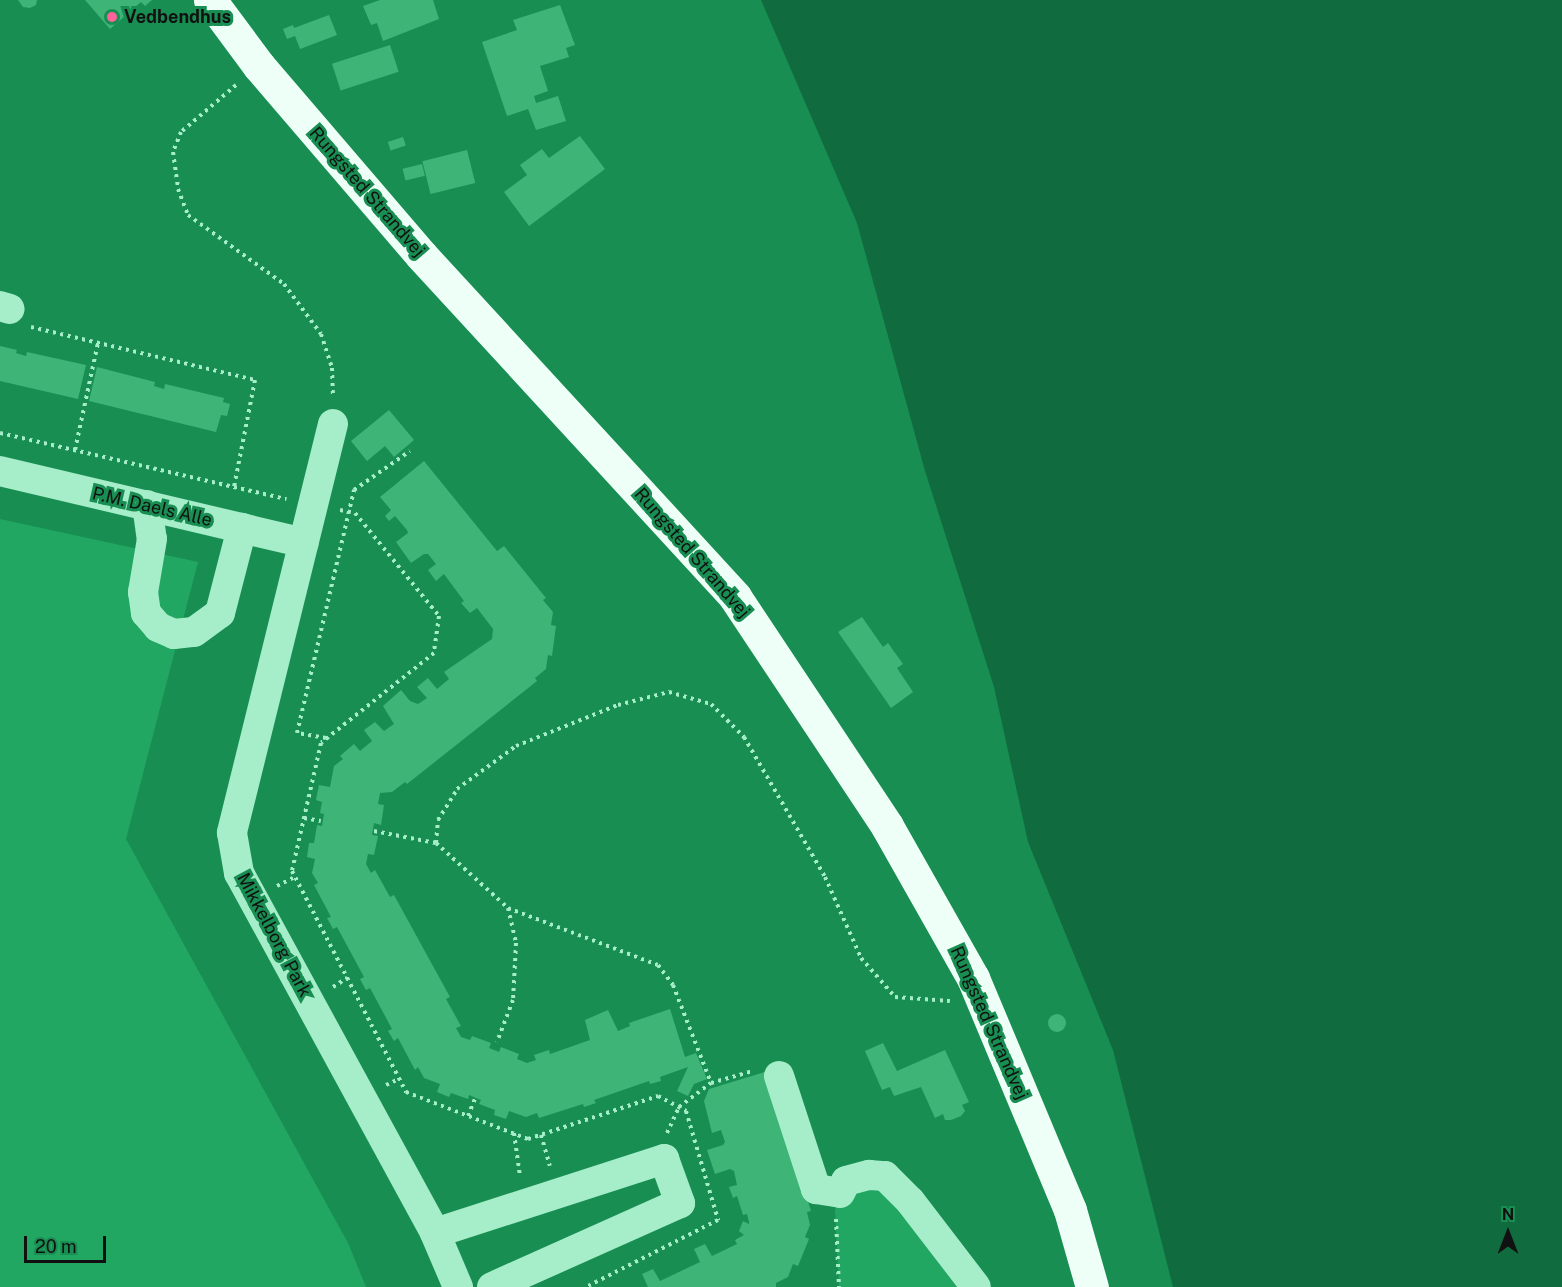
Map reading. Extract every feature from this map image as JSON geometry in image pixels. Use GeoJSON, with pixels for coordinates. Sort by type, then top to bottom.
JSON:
{"type":"FeatureCollection","features":[{"type":"Feature","properties":{"kind":"main road","name":"Rungsted Strandvej"},"geometry":{"type":"LineString","coordinates":[[210,0],[259,66],[421,255],[735,597],[887,825],[978,990],[1070,1210],[1092,1287]]}},
{"type":"Feature","properties":{"kind":"street","name":"Mikkelborg Park"},"geometry":{"type":"LineString","coordinates":[[333,424],[315,505],[232,833],[239,873],[435,1233],[458,1287]]}},
{"type":"Feature","properties":{"kind":"street","name":"P.M. Daels Alle"},"geometry":{"type":"LineString","coordinates":[[0,471],[304,543]]}},
{"type":"Feature","properties":{"kind":"street"},"geometry":{"type":"LineString","coordinates":[[147,505],[152,539],[143,592],[146,613],[158,627],[174,634],[194,632],[220,613],[242,528]]}},
{"type":"Feature","properties":{"kind":"street"},"geometry":{"type":"LineString","coordinates":[[779,1076],[816,1189],[840,1193],[846,1181],[869,1174],[885,1176],[910,1201],[976,1287]]}},
{"type":"Feature","properties":{"kind":"street"},"geometry":{"type":"LineString","coordinates":[[435,1233],[664,1159],[680,1203],[492,1287]]}},
{"type":"Feature","properties":{"kind":"path"},"geometry":{"type":"LineString","coordinates":[[259,66],[181,132],[173,152],[178,189],[188,215],[284,284],[321,334],[332,368],[333,424]]}},
{"type":"Feature","properties":{"kind":"path"},"geometry":{"type":"LineString","coordinates":[[11,313],[98,343],[255,380],[234,487]]}},
{"type":"Feature","properties":{"kind":"path"},"geometry":{"type":"LineString","coordinates":[[75,450],[98,343]]}},
{"type":"Feature","properties":{"kind":"path"},"geometry":{"type":"LineString","coordinates":[[0,433],[355,513],[439,616],[434,653],[321,743],[292,871],[406,1092],[528,1139],[658,1096],[686,1111],[718,1220],[586,1287]]}},
{"type":"Feature","properties":{"kind":"path"},"geometry":{"type":"LineString","coordinates":[[327,738],[297,733],[354,490],[410,451]]}},
{"type":"Feature","properties":{"kind":"path"},"geometry":{"type":"LineString","coordinates":[[436,843],[438,819],[457,789],[516,746],[618,705],[669,692],[711,704],[744,737],[825,877],[861,958],[895,998],[948,1002],[978,990]]}},
{"type":"Feature","properties":{"kind":"path"},"geometry":{"type":"LineString","coordinates":[[304,818],[321,821]]}},
{"type":"Feature","properties":{"kind":"path"},"geometry":{"type":"LineString","coordinates":[[374,831],[436,843],[508,908],[658,965],[673,985],[711,1083]]}},
{"type":"Feature","properties":{"kind":"path"},"geometry":{"type":"LineString","coordinates":[[497,1042],[513,1000],[516,943],[508,908]]}},
{"type":"Feature","properties":{"kind":"path"},"geometry":{"type":"LineString","coordinates":[[679,1107],[711,1083],[778,1063],[779,1076]]}},
{"type":"Feature","properties":{"kind":"path"},"geometry":{"type":"LineString","coordinates":[[468,1116],[475,1099]]}},
{"type":"Feature","properties":{"kind":"path"},"geometry":{"type":"LineString","coordinates":[[514,1133],[517,1166],[530,1202]]}},
{"type":"Feature","properties":{"kind":"path"},"geometry":{"type":"LineString","coordinates":[[839,1287],[835,1209],[840,1193]]}},
{"type":"Feature","properties":{"kind":"shaded area"},"geometry":{"type":"Polygon","coordinates":[[[761,0],[1562,0],[1562,1287],[1173,1287],[1113,1050],[1028,842],[994,687],[925,471],[857,223],[761,0]]]}},
{"type":"Feature","properties":{"kind":"shaded area"},"geometry":{"type":"Polygon","coordinates":[[[0,519],[198,562],[126,839],[348,1243],[366,1287],[0,1287],[0,519]]]}},
{"type":"Feature","properties":{"kind":"shaded area"},"geometry":{"type":"Polygon","coordinates":[[[864,1189],[885,1192],[957,1287],[839,1287],[835,1209],[864,1189]]]}},
{"type":"Feature","properties":{"kind":"building"},"geometry":{"type":"Polygon","coordinates":[[[18,0],[37,0],[36,5],[30,8],[23,7],[18,0]]]}},
{"type":"Feature","properties":{"kind":"building","name":"Vedbendhus"},"geometry":{"type":"Polygon","coordinates":[[[85,0],[152,0],[145,6],[141,2],[110,29],[85,0]]]}},
{"type":"Feature","properties":{"kind":"building"},"geometry":{"type":"Polygon","coordinates":[[[380,0],[433,0],[439,19],[383,41],[377,23],[371,25],[363,6],[380,0]]]}},
{"type":"Feature","properties":{"kind":"building"},"geometry":{"type":"Polygon","coordinates":[[[560,5],[575,45],[566,48],[569,57],[540,66],[548,91],[534,96],[536,103],[558,96],[566,121],[536,130],[528,109],[507,116],[482,42],[517,30],[513,20],[560,5]]]}},
{"type":"Feature","properties":{"kind":"building"},"geometry":{"type":"Polygon","coordinates":[[[329,15],[337,35],[300,49],[295,36],[287,39],[283,29],[293,25],[294,28],[329,15]]]}},
{"type":"Feature","properties":{"kind":"building"},"geometry":{"type":"Polygon","coordinates":[[[390,45],[399,72],[341,90],[332,64],[390,45]]]}},
{"type":"Feature","properties":{"kind":"building"},"geometry":{"type":"Polygon","coordinates":[[[580,136],[605,169],[529,226],[504,192],[527,175],[520,165],[542,149],[549,158],[580,136]]]}},
{"type":"Feature","properties":{"kind":"building"},"geometry":{"type":"Polygon","coordinates":[[[403,137],[406,146],[391,151],[388,142],[403,137]]]}},
{"type":"Feature","properties":{"kind":"building"},"geometry":{"type":"Polygon","coordinates":[[[467,150],[475,183],[431,194],[422,161],[467,150]]]}},
{"type":"Feature","properties":{"kind":"building"},"geometry":{"type":"Polygon","coordinates":[[[422,164],[425,176],[405,180],[403,169],[422,164]]]}},
{"type":"Feature","properties":{"kind":"building"},"geometry":{"type":"Polygon","coordinates":[[[0,346],[17,350],[16,353],[26,356],[27,352],[86,365],[78,399],[0,381],[0,346]]]}},
{"type":"Feature","properties":{"kind":"building"},"geometry":{"type":"Polygon","coordinates":[[[97,367],[155,382],[154,386],[164,389],[165,384],[224,398],[223,402],[230,404],[227,416],[221,415],[216,432],[89,401],[97,367]]]}},
{"type":"Feature","properties":{"kind":"building"},"geometry":{"type":"Polygon","coordinates":[[[389,410],[414,440],[394,457],[385,446],[367,461],[351,441],[389,410]]]}},
{"type":"Feature","properties":{"kind":"building"},"geometry":{"type":"Polygon","coordinates":[[[424,461],[497,551],[504,546],[546,598],[543,600],[553,612],[551,625],[556,626],[552,656],[548,655],[546,669],[535,678],[537,681],[407,784],[405,782],[392,792],[380,793],[378,804],[384,805],[381,825],[374,823],[372,835],[378,836],[374,855],[368,854],[366,864],[371,873],[375,870],[390,897],[394,895],[450,997],[446,999],[461,1026],[456,1028],[461,1037],[470,1040],[472,1036],[491,1043],[489,1048],[499,1052],[501,1047],[519,1054],[517,1059],[527,1063],[536,1060],[534,1055],[549,1050],[550,1054],[590,1040],[585,1020],[608,1010],[618,1031],[630,1026],[629,1023],[670,1009],[685,1057],[696,1053],[707,1079],[694,1084],[688,1096],[677,1091],[688,1067],[660,1077],[661,1081],[650,1084],[649,1081],[594,1100],[596,1103],[584,1107],[583,1104],[539,1118],[537,1113],[526,1117],[509,1111],[506,1119],[494,1115],[495,1110],[479,1104],[481,1100],[469,1095],[468,1099],[451,1093],[449,1097],[437,1092],[440,1084],[424,1078],[418,1067],[415,1070],[398,1038],[394,1041],[388,1031],[392,1029],[370,988],[366,990],[360,979],[364,977],[337,927],[333,929],[327,918],[331,917],[314,885],[318,883],[312,873],[315,859],[307,857],[309,843],[314,843],[317,825],[322,826],[324,814],[320,813],[322,802],[316,800],[319,785],[330,787],[334,766],[343,759],[340,756],[354,744],[360,751],[372,741],[364,730],[375,722],[384,731],[394,724],[383,706],[401,690],[410,701],[418,704],[427,698],[417,687],[428,678],[437,689],[449,679],[444,672],[492,639],[493,629],[477,608],[470,613],[461,603],[464,601],[444,574],[436,581],[428,570],[436,564],[428,554],[424,554],[411,563],[396,542],[408,533],[407,530],[395,516],[389,521],[385,516],[391,510],[380,497],[424,461]]]}},
{"type":"Feature","properties":{"kind":"building"},"geometry":{"type":"Polygon","coordinates":[[[862,617],[883,647],[888,643],[903,664],[897,668],[913,692],[891,708],[838,632],[862,617]]]}},
{"type":"Feature","properties":{"kind":"building"},"geometry":{"type":"Polygon","coordinates":[[[1057,1014],[1063,1017],[1066,1023],[1063,1029],[1057,1032],[1051,1029],[1048,1023],[1051,1017],[1057,1014]]]}},
{"type":"Feature","properties":{"kind":"building"},"geometry":{"type":"Polygon","coordinates":[[[883,1043],[897,1071],[945,1050],[969,1102],[962,1105],[965,1111],[961,1116],[945,1120],[943,1114],[935,1118],[921,1087],[894,1096],[890,1087],[882,1090],[865,1051],[883,1043]]]}},
{"type":"Feature","properties":{"kind":"building"},"geometry":{"type":"Polygon","coordinates":[[[771,1070],[776,1099],[811,1211],[807,1212],[810,1225],[805,1237],[809,1239],[798,1266],[793,1264],[788,1277],[776,1283],[776,1287],[648,1287],[642,1274],[653,1269],[660,1281],[700,1262],[694,1249],[705,1244],[712,1256],[737,1244],[735,1240],[744,1235],[739,1231],[743,1221],[749,1224],[747,1214],[743,1215],[737,1196],[733,1198],[729,1187],[737,1185],[734,1171],[730,1169],[715,1174],[707,1150],[723,1145],[725,1142],[721,1130],[712,1133],[704,1101],[709,1089],[771,1070]]]}},
{"type":"Feature","properties":{"kind":"place","name":"Vedbendhus"},"geometry":{"type":"Point","coordinates":[112,17]}}]}
